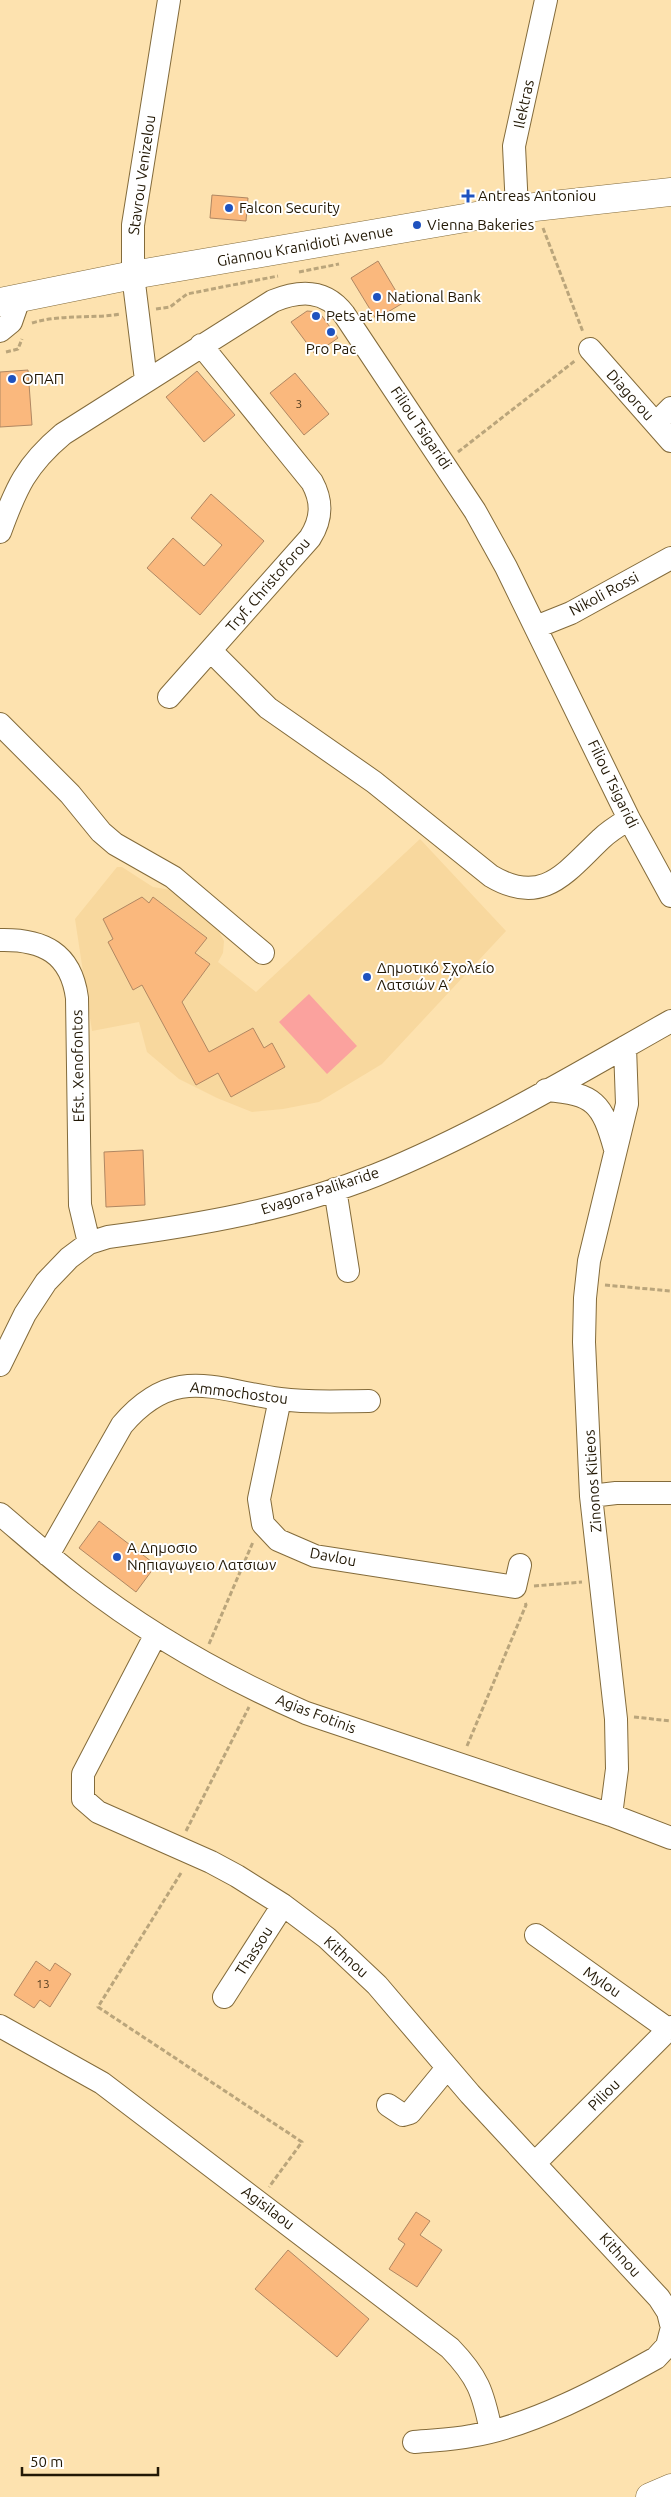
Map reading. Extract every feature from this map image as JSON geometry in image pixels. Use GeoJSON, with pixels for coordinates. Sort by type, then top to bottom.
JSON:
{"type":"FeatureCollection","features":[{"type":"Feature","properties":{"kind":"main road","name":"Giannou Kranidioti Avenue"},"geometry":{"type":"LineString","coordinates":[[10,300],[133,275],[526,208],[671,192]]}},
{"type":"Feature","properties":{"kind":"main road"},"geometry":{"type":"LineString","coordinates":[[650,2497],[671,2488]]}},
{"type":"Feature","properties":{"kind":"street","name":"Stavrou Venizelou"},"geometry":{"type":"LineString","coordinates":[[146,380],[133,275],[133,225],[169,0]]}},
{"type":"Feature","properties":{"kind":"street","name":"Ilektras"},"geometry":{"type":"LineString","coordinates":[[526,208],[514,146],[546,0]]}},
{"type":"Feature","properties":{"kind":"street","name":"Filiou Tsigaridi"},"geometry":{"type":"LineString","coordinates":[[0,532],[10,483],[63,434],[201,345],[284,297],[309,293],[327,297],[344,314],[479,518],[536,627],[629,819],[671,896]]}},
{"type":"Feature","properties":{"kind":"street"},"geometry":{"type":"LineString","coordinates":[[0,331],[11,322],[10,300]]}},
{"type":"Feature","properties":{"kind":"street","name":"Tryf. Christoforou"},"geometry":{"type":"LineString","coordinates":[[169,697],[310,538],[317,524],[321,506],[312,482],[201,345]]}},
{"type":"Feature","properties":{"kind":"street","name":"Diagorou"},"geometry":{"type":"LineString","coordinates":[[590,350],[663,416],[671,441]]}},
{"type":"Feature","properties":{"kind":"street","name":"Nikoli Rossi"},"geometry":{"type":"LineString","coordinates":[[536,627],[571,613],[671,558]]}},
{"type":"Feature","properties":{"kind":"street"},"geometry":{"type":"LineString","coordinates":[[210,651],[268,708],[374,782],[491,876],[510,886],[530,889],[551,884],[563,876],[603,837],[629,819]]}},
{"type":"Feature","properties":{"kind":"street"},"geometry":{"type":"LineString","coordinates":[[0,724],[70,794],[101,832],[115,844],[173,877],[263,954]]}},
{"type":"Feature","properties":{"kind":"street","name":"Efst. Xenofontos"},"geometry":{"type":"LineString","coordinates":[[0,940],[38,943],[50,949],[69,968],[75,982],[77,998],[80,1205],[89,1243]]}},
{"type":"Feature","properties":{"kind":"street","name":"Evagora Palikaride"},"geometry":{"type":"LineString","coordinates":[[0,1365],[35,1297],[69,1258],[89,1243],[108,1237],[244,1215],[336,1189],[416,1157],[485,1124],[671,1021]]}},
{"type":"Feature","properties":{"kind":"street","name":"Zinonos Kitieos"},"geometry":{"type":"LineString","coordinates":[[611,1815],[617,1770],[616,1716],[591,1496],[584,1342],[587,1284],[598,1219],[627,1104],[625,1047]]}},
{"type":"Feature","properties":{"kind":"street","name":"Zinonos Kitieos"},"geometry":{"type":"LineString","coordinates":[[546,1090],[570,1092],[596,1104],[606,1118],[615,1149]]}},
{"type":"Feature","properties":{"kind":"street"},"geometry":{"type":"LineString","coordinates":[[336,1189],[348,1271]]}},
{"type":"Feature","properties":{"kind":"street","name":"Ammochostou"},"geometry":{"type":"LineString","coordinates":[[48,1555],[122,1424],[146,1401],[174,1387],[202,1385],[307,1402],[369,1401]]}},
{"type":"Feature","properties":{"kind":"street"},"geometry":{"type":"LineString","coordinates":[[262,1520],[259,1499],[260,1491],[280,1399]]}},
{"type":"Feature","properties":{"kind":"street"},"geometry":{"type":"LineString","coordinates":[[591,1496],[623,1492],[671,1493]]}},
{"type":"Feature","properties":{"kind":"street","name":"Agias Fotinis"},"geometry":{"type":"LineString","coordinates":[[0,1514],[80,1581],[156,1634],[257,1691],[306,1713],[611,1815],[671,1838]]}},
{"type":"Feature","properties":{"kind":"street","name":"Davlou"},"geometry":{"type":"LineString","coordinates":[[262,1520],[269,1533],[278,1540],[306,1553],[515,1587]]}},
{"type":"Feature","properties":{"kind":"street"},"geometry":{"type":"LineString","coordinates":[[515,1587],[520,1565]]}},
{"type":"Feature","properties":{"kind":"street","name":"Kithnou"},"geometry":{"type":"LineString","coordinates":[[156,1634],[83,1774],[83,1799],[98,1812],[237,1876],[283,1904],[353,1961],[377,1985],[447,2068],[536,2162],[659,2298],[668,2312],[671,2324]]}},
{"type":"Feature","properties":{"kind":"street","name":"Thassou"},"geometry":{"type":"LineString","coordinates":[[224,1997],[283,1904]]}},
{"type":"Feature","properties":{"kind":"street","name":"Mylou"},"geometry":{"type":"LineString","coordinates":[[536,1935],[670,2028]]}},
{"type":"Feature","properties":{"kind":"street","name":"Agisilaou"},"geometry":{"type":"LineString","coordinates":[[0,2026],[102,2083],[450,2348],[469,2368],[481,2389],[491,2431]]}},
{"type":"Feature","properties":{"kind":"street","name":"Piliou"},"geometry":{"type":"LineString","coordinates":[[536,2162],[670,2028]]}},
{"type":"Feature","properties":{"kind":"street"},"geometry":{"type":"LineString","coordinates":[[388,2105],[403,2115],[410,2113],[447,2068]]}},
{"type":"Feature","properties":{"kind":"street"},"geometry":{"type":"LineString","coordinates":[[414,2442],[473,2436],[551,2411],[656,2358],[666,2346],[671,2331]]}},
{"type":"Feature","properties":{"kind":"path"},"geometry":{"type":"LineString","coordinates":[[444,463],[590,350],[526,208]]}},
{"type":"Feature","properties":{"kind":"path"},"geometry":{"type":"LineString","coordinates":[[587,1284],[671,1291]]}},
{"type":"Feature","properties":{"kind":"path"},"geometry":{"type":"LineString","coordinates":[[202,1661],[262,1520]]}},
{"type":"Feature","properties":{"kind":"path"},"geometry":{"type":"LineString","coordinates":[[459,1765],[526,1605],[515,1587],[602,1580]]}},
{"type":"Feature","properties":{"kind":"path"},"geometry":{"type":"LineString","coordinates":[[178,1848],[257,1691]]}},
{"type":"Feature","properties":{"kind":"path"},"geometry":{"type":"LineString","coordinates":[[616,1716],[671,1721]]}},
{"type":"Feature","properties":{"kind":"path"},"geometry":{"type":"LineString","coordinates":[[181,1873],[98,2007],[302,2142],[259,2202]]}},
{"type":"Feature","properties":{"kind":"shaded area","name":"Δημοτικό Σχολείο Λατσιών Α΄"},"geometry":{"type":"Polygon","coordinates":[[[420,839],[506,931],[382,1064],[319,1102],[283,1109],[252,1112],[217,1098],[179,1079],[147,1052],[139,1022],[92,1031],[75,919],[117,867],[122,867],[153,887],[171,890],[216,926],[224,941],[223,953],[218,962],[256,992],[420,839]]]}},
{"type":"Feature","properties":{"kind":"shaded area"},"geometry":{"type":"Polygon","coordinates":[[[309,994],[357,1046],[327,1074],[279,1022],[309,994]]]}},
{"type":"Feature","properties":{"kind":"building","name":"Falcon Security"},"geometry":{"type":"Polygon","coordinates":[[[212,195],[248,198],[246,221],[210,218],[212,195]]]}},
{"type":"Feature","properties":{"kind":"building"},"geometry":{"type":"Polygon","coordinates":[[[378,261],[403,303],[376,319],[351,278],[378,261]]]}},
{"type":"Feature","properties":{"kind":"building"},"geometry":{"type":"Polygon","coordinates":[[[307,311],[319,312],[338,338],[315,354],[291,322],[307,311]]]}},
{"type":"Feature","properties":{"kind":"building"},"geometry":{"type":"Polygon","coordinates":[[[28,370],[32,425],[0,427],[0,372],[28,370]]]}},
{"type":"Feature","properties":{"kind":"building"},"geometry":{"type":"Polygon","coordinates":[[[197,371],[235,415],[204,442],[166,397],[197,371]]]}},
{"type":"Feature","properties":{"kind":"building"},"geometry":{"type":"Polygon","coordinates":[[[295,373],[329,414],[304,435],[270,393],[295,373]]]}},
{"type":"Feature","properties":{"kind":"building"},"geometry":{"type":"Polygon","coordinates":[[[211,494],[264,541],[200,615],[147,568],[173,538],[204,566],[222,545],[191,518],[211,494]]]}},
{"type":"Feature","properties":{"kind":"building"},"geometry":{"type":"Polygon","coordinates":[[[142,897],[149,903],[153,897],[207,938],[195,953],[210,964],[182,1002],[209,1052],[253,1028],[264,1048],[272,1043],[285,1067],[231,1097],[218,1073],[196,1085],[142,985],[133,990],[108,942],[113,939],[103,919],[142,897]]]}},
{"type":"Feature","properties":{"kind":"building"},"geometry":{"type":"Polygon","coordinates":[[[143,1150],[145,1205],[106,1207],[104,1152],[143,1150]]]}},
{"type":"Feature","properties":{"kind":"building","name":"Α Δημοσιο Νηπιαγωγειο Λατσιων"},"geometry":{"type":"Polygon","coordinates":[[[99,1521],[156,1565],[136,1592],[79,1548],[99,1521]]]}},
{"type":"Feature","properties":{"kind":"building"},"geometry":{"type":"Polygon","coordinates":[[[36,1961],[50,1971],[55,1963],[71,1974],[50,2007],[40,2000],[34,2008],[14,1995],[36,1961]]]}},
{"type":"Feature","properties":{"kind":"building"},"geometry":{"type":"Polygon","coordinates":[[[416,2212],[430,2221],[420,2235],[442,2250],[417,2287],[389,2269],[405,2244],[398,2239],[416,2212]]]}},
{"type":"Feature","properties":{"kind":"building"},"geometry":{"type":"Polygon","coordinates":[[[288,2250],[369,2319],[337,2357],[255,2289],[288,2250]]]}},
{"type":"Feature","properties":{"kind":"place","name":"Antreas Antoniou"},"geometry":{"type":"Point","coordinates":[468,196]}},
{"type":"Feature","properties":{"kind":"place","name":"Falcon Security"},"geometry":{"type":"Point","coordinates":[229,208]}},
{"type":"Feature","properties":{"kind":"place","name":"Vienna Bakeries"},"geometry":{"type":"Point","coordinates":[417,225]}},
{"type":"Feature","properties":{"kind":"place","name":"National Bank"},"geometry":{"type":"Point","coordinates":[377,297]}},
{"type":"Feature","properties":{"kind":"place","name":"Pets at Home"},"geometry":{"type":"Point","coordinates":[316,316]}},
{"type":"Feature","properties":{"kind":"place","name":"Pro Pac"},"geometry":{"type":"Point","coordinates":[331,332]}},
{"type":"Feature","properties":{"kind":"place","name":"ΟΠΑΠ"},"geometry":{"type":"Point","coordinates":[12,379]}},
{"type":"Feature","properties":{"kind":"place","name":"Δημοτικό Σχολείο Λατσιών Α΄"},"geometry":{"type":"Point","coordinates":[367,977]}},
{"type":"Feature","properties":{"kind":"place","name":"Α Δημοσιο Νηπιαγωγειο Λατσιων"},"geometry":{"type":"Point","coordinates":[117,1557]}}]}
